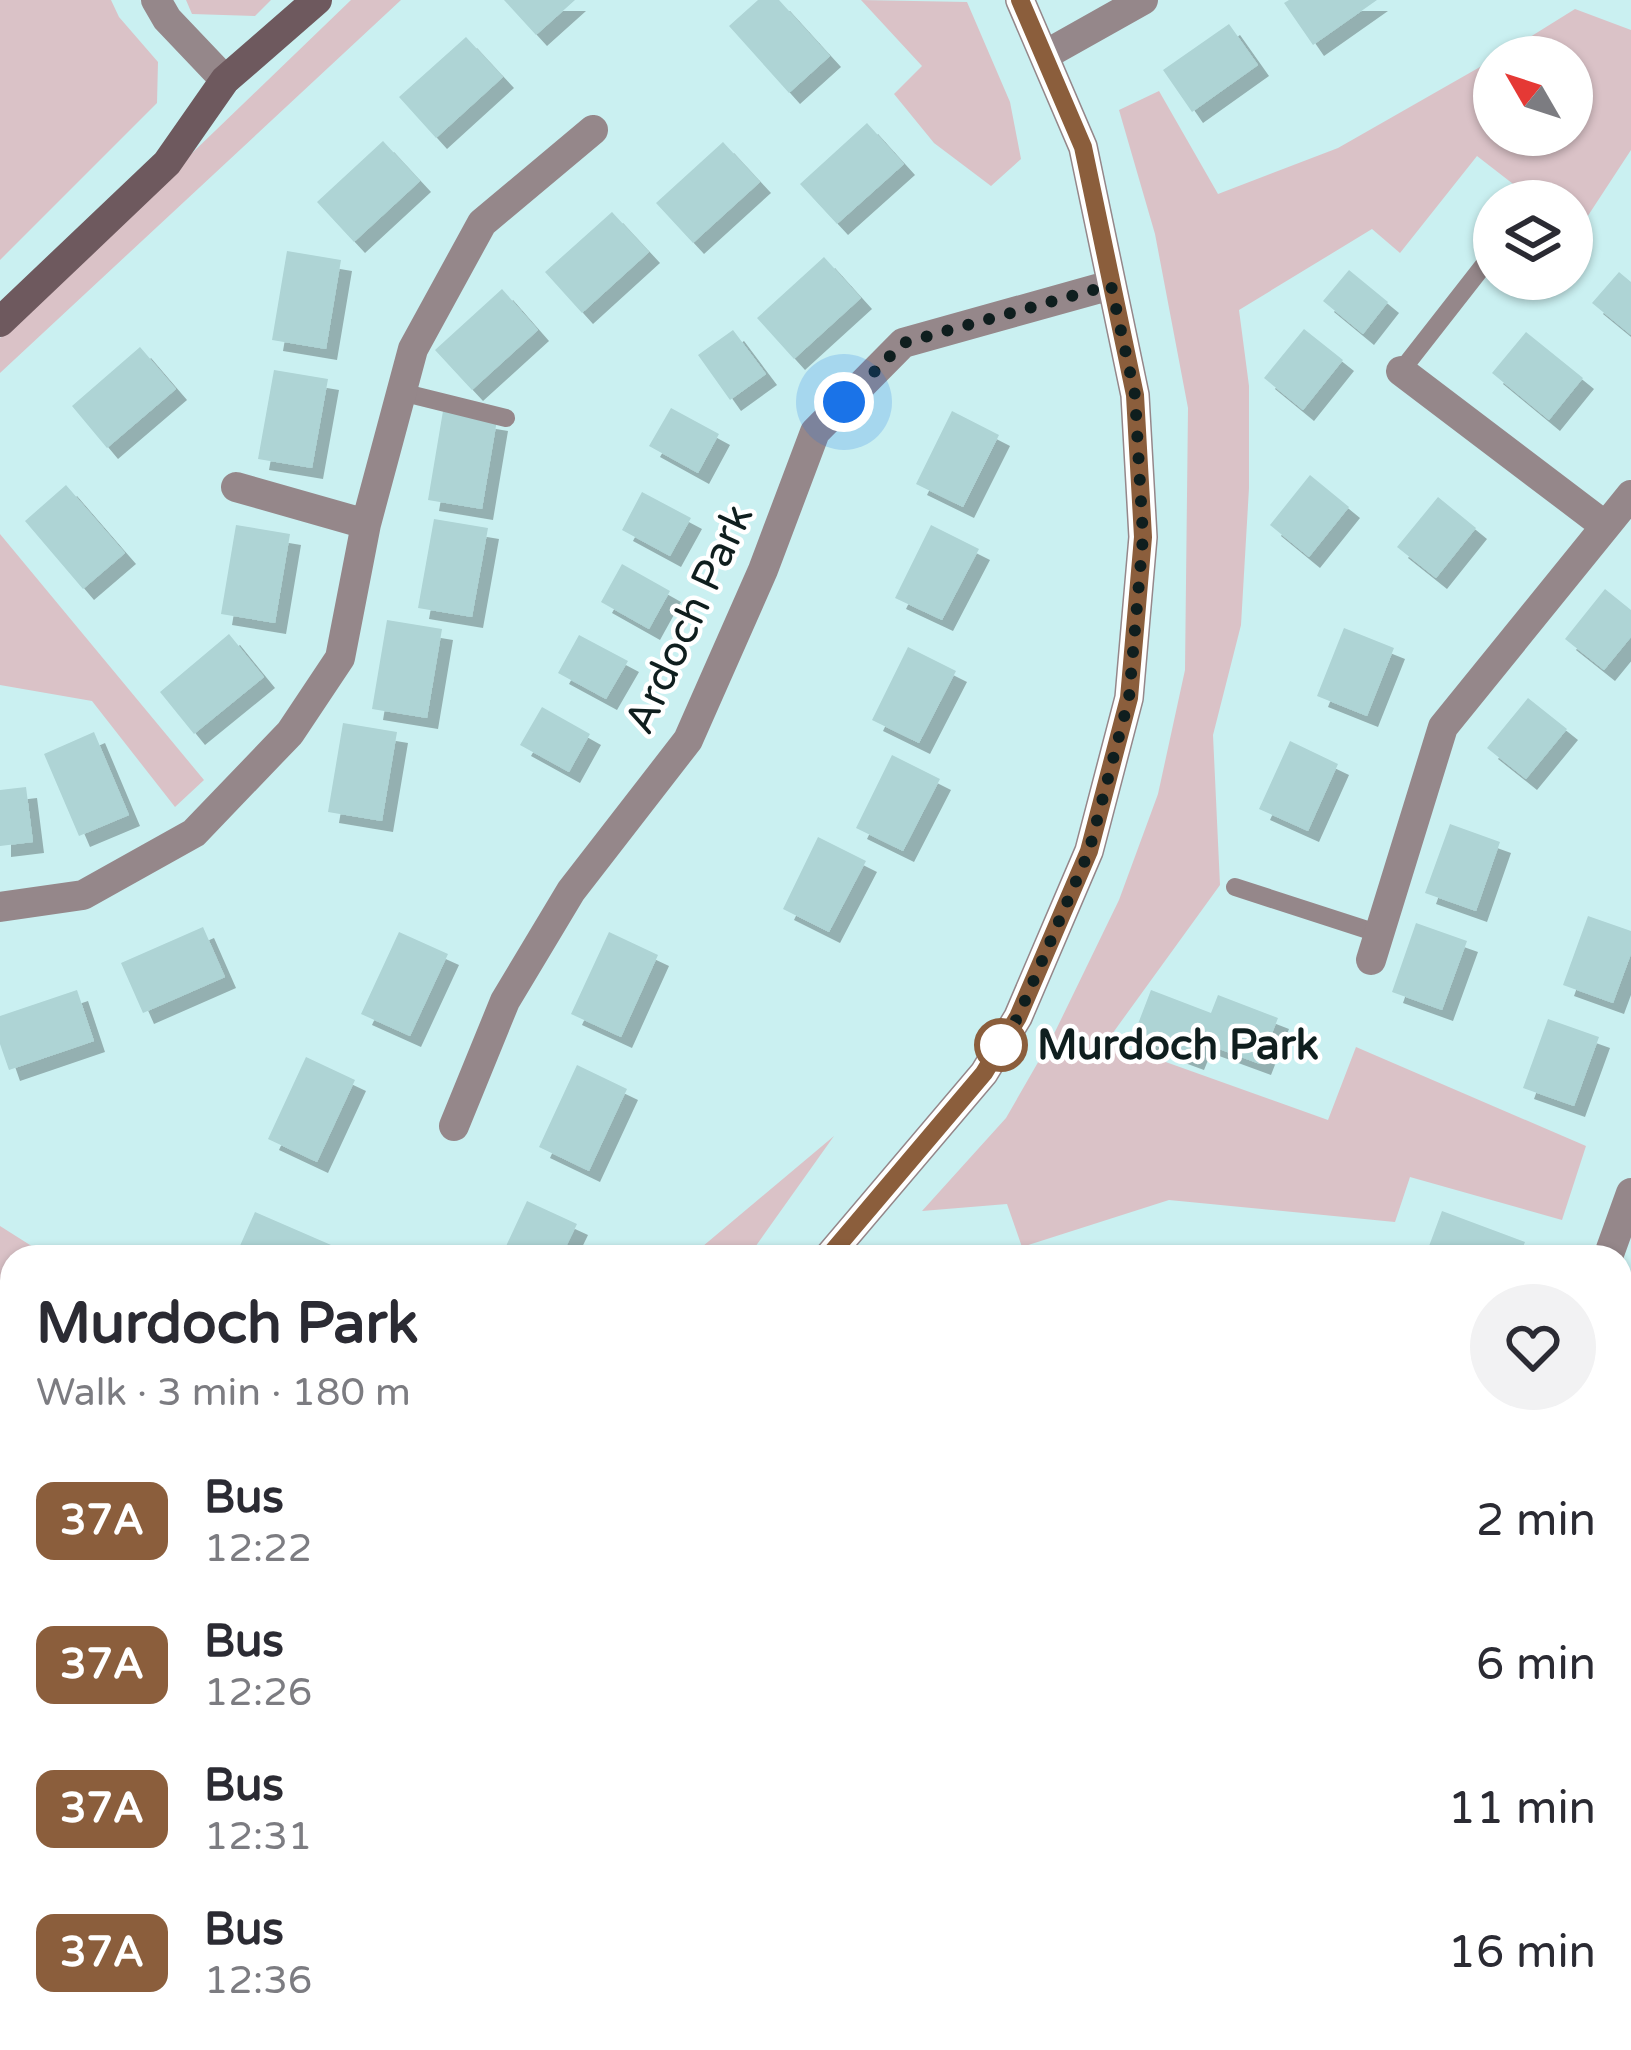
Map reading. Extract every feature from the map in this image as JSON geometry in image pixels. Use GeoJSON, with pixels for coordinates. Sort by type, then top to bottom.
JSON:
{"type":"FeatureCollection","features":[{"type":"Feature","properties":{"kind":"street"},"geometry":{"type":"LineString","coordinates":[[156,0],[167,19],[225,80]]}},
{"type":"Feature","properties":{"kind":"street"},"geometry":{"type":"LineString","coordinates":[[0,322],[166,163],[225,80],[317,0]]}},
{"type":"Feature","properties":{"kind":"street"},"geometry":{"type":"LineString","coordinates":[[838,1245],[984,1073],[1018,1017],[1089,851],[1129,698],[1143,537],[1135,395],[1083,147],[1020,0]]}},
{"type":"Feature","properties":{"kind":"street"},"geometry":{"type":"LineString","coordinates":[[1045,55],[1143,0]]}},
{"type":"Feature","properties":{"kind":"street"},"geometry":{"type":"LineString","coordinates":[[0,907],[83,895],[194,833],[290,734],[340,658],[366,524],[413,349],[482,223],[592,130]]}},
{"type":"Feature","properties":{"kind":"street","name":"Ardoch Park"},"geometry":{"type":"LineString","coordinates":[[454,1126],[505,1001],[571,891],[688,740],[763,570],[814,432],[903,343],[1111,285]]}},
{"type":"Feature","properties":{"kind":"street"},"geometry":{"type":"LineString","coordinates":[[1401,371],[1604,525]]}},
{"type":"Feature","properties":{"kind":"street"},"geometry":{"type":"LineString","coordinates":[[236,488],[366,524]]}},
{"type":"Feature","properties":{"kind":"street"},"geometry":{"type":"LineString","coordinates":[[1375,947],[1443,727],[1631,494]]}},
{"type":"Feature","properties":{"kind":"street"},"geometry":{"type":"LineString","coordinates":[[1612,1245],[1631,1193]]}},
{"type":"Feature","properties":{"kind":"lane"},"geometry":{"type":"LineString","coordinates":[[1401,371],[1473,279]]}},
{"type":"Feature","properties":{"kind":"lane"},"geometry":{"type":"LineString","coordinates":[[401,392],[506,418]]}},
{"type":"Feature","properties":{"kind":"lane"},"geometry":{"type":"LineString","coordinates":[[1235,886],[1375,947]]}},
{"type":"Feature","properties":{"kind":"shaded area"},"geometry":{"type":"Polygon","coordinates":[[[0,0],[111,0],[119,17],[158,62],[157,103],[0,260],[0,0]]]}},
{"type":"Feature","properties":{"kind":"shaded area"},"geometry":{"type":"Polygon","coordinates":[[[186,0],[271,0],[255,16],[192,14],[186,0]]]}},
{"type":"Feature","properties":{"kind":"shaded area"},"geometry":{"type":"Polygon","coordinates":[[[351,0],[401,0],[0,373],[0,338],[351,0]]]}},
{"type":"Feature","properties":{"kind":"shaded area"},"geometry":{"type":"Polygon","coordinates":[[[861,0],[967,2],[1010,102],[1021,159],[991,186],[934,143],[894,94],[922,66],[861,0]]]}},
{"type":"Feature","properties":{"kind":"shaded area"},"geometry":{"type":"Polygon","coordinates":[[[1575,9],[1631,30],[1631,150],[1593,208],[1593,180],[1508,180],[1477,156],[1593,156],[1593,36],[1532,36],[1575,9]]]}},
{"type":"Feature","properties":{"kind":"shaded area"},"geometry":{"type":"Polygon","coordinates":[[[1473,71],[1473,156],[1477,156],[1400,253],[1372,229],[1239,310],[1249,386],[1249,488],[1241,625],[1213,735],[1220,885],[1107,1041],[1328,1120],[1356,1047],[1586,1146],[1562,1220],[1410,1177],[1395,1222],[1169,1200],[1021,1245],[1007,1204],[922,1211],[1006,1118],[1052,1038],[1119,900],[1158,794],[1185,670],[1188,408],[1155,234],[1119,110],[1159,91],[1218,194],[1338,148],[1473,71]]]}},
{"type":"Feature","properties":{"kind":"shaded area"},"geometry":{"type":"Polygon","coordinates":[[[0,534],[204,780],[175,807],[92,701],[0,685],[0,534]]]}},
{"type":"Feature","properties":{"kind":"shaded area"},"geometry":{"type":"Polygon","coordinates":[[[834,1136],[757,1245],[704,1245],[834,1136]]]}},
{"type":"Feature","properties":{"kind":"shaded area"},"geometry":{"type":"Polygon","coordinates":[[[0,1226],[30,1245],[0,1245],[0,1226]]]}},
{"type":"Feature","properties":{"kind":"building"},"geometry":{"type":"Polygon","coordinates":[[[504,0],[575,0],[536,35],[504,0]]]}},
{"type":"Feature","properties":{"kind":"building"},"geometry":{"type":"Polygon","coordinates":[[[758,0],[779,0],[830,56],[789,93],[729,26],[758,0]]]}},
{"type":"Feature","properties":{"kind":"building"},"geometry":{"type":"Polygon","coordinates":[[[1377,0],[1313,45],[1284,3],[1377,0]]]}},
{"type":"Feature","properties":{"kind":"building"},"geometry":{"type":"Polygon","coordinates":[[[1229,24],[1258,65],[1192,112],[1163,70],[1229,24]]]}},
{"type":"Feature","properties":{"kind":"building"},"geometry":{"type":"Polygon","coordinates":[[[466,37],[503,77],[436,138],[399,97],[466,37]]]}},
{"type":"Feature","properties":{"kind":"building"},"geometry":{"type":"Polygon","coordinates":[[[867,123],[904,164],[837,224],[800,184],[867,123]]]}},
{"type":"Feature","properties":{"kind":"building"},"geometry":{"type":"Polygon","coordinates":[[[383,141],[420,181],[354,242],[317,202],[383,141]]]}},
{"type":"Feature","properties":{"kind":"building"},"geometry":{"type":"Polygon","coordinates":[[[723,142],[760,182],[693,243],[656,203],[723,142]]]}},
{"type":"Feature","properties":{"kind":"building"},"geometry":{"type":"Polygon","coordinates":[[[612,212],[649,252],[582,313],[545,272],[612,212]]]}},
{"type":"Feature","properties":{"kind":"building"},"geometry":{"type":"Polygon","coordinates":[[[287,251],[341,260],[326,349],[272,340],[287,251]]]}},
{"type":"Feature","properties":{"kind":"building"},"geometry":{"type":"Polygon","coordinates":[[[824,257],[861,298],[794,359],[757,318],[824,257]]]}},
{"type":"Feature","properties":{"kind":"building"},"geometry":{"type":"Polygon","coordinates":[[[1349,270],[1388,302],[1363,334],[1323,301],[1349,270]]]}},
{"type":"Feature","properties":{"kind":"building"},"geometry":{"type":"Polygon","coordinates":[[[1619,272],[1631,282],[1631,335],[1592,303],[1619,272]]]}},
{"type":"Feature","properties":{"kind":"building"},"geometry":{"type":"Polygon","coordinates":[[[502,289],[538,330],[472,390],[435,350],[502,289]]]}},
{"type":"Feature","properties":{"kind":"building"},"geometry":{"type":"Polygon","coordinates":[[[1304,329],[1343,360],[1303,410],[1264,378],[1304,329]]]}},
{"type":"Feature","properties":{"kind":"building"},"geometry":{"type":"Polygon","coordinates":[[[733,330],[766,374],[730,400],[698,355],[733,330]]]}},
{"type":"Feature","properties":{"kind":"building"},"geometry":{"type":"Polygon","coordinates":[[[1526,332],[1583,378],[1549,420],[1492,373],[1526,332]]]}},
{"type":"Feature","properties":{"kind":"building"},"geometry":{"type":"Polygon","coordinates":[[[140,347],[176,389],[107,448],[72,406],[140,347]]]}},
{"type":"Feature","properties":{"kind":"building"},"geometry":{"type":"Polygon","coordinates":[[[274,370],[328,379],[312,468],[258,459],[274,370]]]}},
{"type":"Feature","properties":{"kind":"building"},"geometry":{"type":"Polygon","coordinates":[[[671,408],[719,434],[698,473],[649,446],[671,408]]]}},
{"type":"Feature","properties":{"kind":"building"},"geometry":{"type":"Polygon","coordinates":[[[443,411],[497,420],[482,509],[428,500],[443,411]]]}},
{"type":"Feature","properties":{"kind":"building"},"geometry":{"type":"Polygon","coordinates":[[[952,411],[999,435],[963,507],[916,484],[952,411]]]}},
{"type":"Feature","properties":{"kind":"building"},"geometry":{"type":"Polygon","coordinates":[[[1310,475],[1349,507],[1309,557],[1270,525],[1310,475]]]}},
{"type":"Feature","properties":{"kind":"building"},"geometry":{"type":"Polygon","coordinates":[[[66,485],[125,553],[83,589],[25,521],[66,485]]]}},
{"type":"Feature","properties":{"kind":"building"},"geometry":{"type":"Polygon","coordinates":[[[642,492],[691,518],[670,556],[622,530],[642,492]]]}},
{"type":"Feature","properties":{"kind":"building"},"geometry":{"type":"Polygon","coordinates":[[[1438,497],[1476,528],[1436,578],[1397,547],[1438,497]]]}},
{"type":"Feature","properties":{"kind":"building"},"geometry":{"type":"Polygon","coordinates":[[[434,519],[488,528],[472,617],[418,608],[434,519]]]}},
{"type":"Feature","properties":{"kind":"building"},"geometry":{"type":"Polygon","coordinates":[[[236,525],[290,534],[275,623],[221,614],[236,525]]]}},
{"type":"Feature","properties":{"kind":"building"},"geometry":{"type":"Polygon","coordinates":[[[931,525],[979,549],[942,620],[895,598],[931,525]]]}},
{"type":"Feature","properties":{"kind":"building"},"geometry":{"type":"Polygon","coordinates":[[[622,564],[670,591],[649,629],[601,602],[622,564]]]}},
{"type":"Feature","properties":{"kind":"building"},"geometry":{"type":"Polygon","coordinates":[[[1605,589],[1631,610],[1631,637],[1604,670],[1565,639],[1605,589]]]}},
{"type":"Feature","properties":{"kind":"building"},"geometry":{"type":"Polygon","coordinates":[[[387,620],[442,629],[427,718],[372,709],[387,620]]]}},
{"type":"Feature","properties":{"kind":"building"},"geometry":{"type":"Polygon","coordinates":[[[1344,628],[1394,648],[1367,716],[1317,696],[1344,628]]]}},
{"type":"Feature","properties":{"kind":"building"},"geometry":{"type":"Polygon","coordinates":[[[229,634],[264,677],[194,734],[160,692],[229,634]]]}},
{"type":"Feature","properties":{"kind":"building"},"geometry":{"type":"Polygon","coordinates":[[[579,635],[628,661],[606,699],[558,673],[579,635]]]}},
{"type":"Feature","properties":{"kind":"building"},"geometry":{"type":"Polygon","coordinates":[[[908,647],[956,671],[919,743],[872,720],[908,647]]]}},
{"type":"Feature","properties":{"kind":"building"},"geometry":{"type":"Polygon","coordinates":[[[1528,698],[1567,729],[1526,779],[1487,748],[1528,698]]]}},
{"type":"Feature","properties":{"kind":"building"},"geometry":{"type":"Polygon","coordinates":[[[542,707],[590,734],[569,772],[520,745],[542,707]]]}},
{"type":"Feature","properties":{"kind":"building"},"geometry":{"type":"Polygon","coordinates":[[[343,723],[397,732],[382,821],[328,812],[343,723]]]}},
{"type":"Feature","properties":{"kind":"building"},"geometry":{"type":"Polygon","coordinates":[[[94,732],[129,815],[79,836],[44,754],[94,732]]]}},
{"type":"Feature","properties":{"kind":"building"},"geometry":{"type":"Polygon","coordinates":[[[1290,741],[1338,764],[1308,831],[1259,809],[1290,741]]]}},
{"type":"Feature","properties":{"kind":"building"},"geometry":{"type":"Polygon","coordinates":[[[892,755],[940,779],[903,851],[856,828],[892,755]]]}},
{"type":"Feature","properties":{"kind":"building"},"geometry":{"type":"Polygon","coordinates":[[[26,787],[33,842],[0,846],[0,790],[26,787]]]}},
{"type":"Feature","properties":{"kind":"building"},"geometry":{"type":"Polygon","coordinates":[[[1450,824],[1500,842],[1476,911],[1425,893],[1450,824]]]}},
{"type":"Feature","properties":{"kind":"building"},"geometry":{"type":"Polygon","coordinates":[[[818,837],[866,861],[829,932],[783,909],[818,837]]]}},
{"type":"Feature","properties":{"kind":"building"},"geometry":{"type":"Polygon","coordinates":[[[1588,916],[1631,931],[1631,954],[1613,1003],[1563,985],[1588,916]]]}},
{"type":"Feature","properties":{"kind":"building"},"geometry":{"type":"Polygon","coordinates":[[[1416,923],[1467,941],[1442,1010],[1392,992],[1416,923]]]}},
{"type":"Feature","properties":{"kind":"building"},"geometry":{"type":"Polygon","coordinates":[[[203,927],[225,977],[143,1013],[121,963],[203,927]]]}},
{"type":"Feature","properties":{"kind":"building"},"geometry":{"type":"Polygon","coordinates":[[[399,932],[448,954],[410,1036],[361,1014],[399,932]]]}},
{"type":"Feature","properties":{"kind":"building"},"geometry":{"type":"Polygon","coordinates":[[[609,932],[658,955],[621,1037],[571,1014],[609,932]]]}},
{"type":"Feature","properties":{"kind":"building"},"geometry":{"type":"Polygon","coordinates":[[[77,990],[94,1041],[9,1070],[0,1044],[0,1016],[77,990]]]}},
{"type":"Feature","properties":{"kind":"building"},"geometry":{"type":"Polygon","coordinates":[[[1151,990],[1211,1013],[1218,995],[1278,1018],[1260,1064],[1200,1042],[1193,1059],[1133,1037],[1151,990]]]}},
{"type":"Feature","properties":{"kind":"building"},"geometry":{"type":"Polygon","coordinates":[[[1548,1019],[1599,1037],[1574,1106],[1523,1088],[1548,1019]]]}},
{"type":"Feature","properties":{"kind":"building"},"geometry":{"type":"Polygon","coordinates":[[[306,1057],[355,1080],[317,1162],[268,1139],[306,1057]]]}},
{"type":"Feature","properties":{"kind":"building"},"geometry":{"type":"Polygon","coordinates":[[[577,1065],[627,1089],[589,1171],[539,1147],[577,1065]]]}},
{"type":"Feature","properties":{"kind":"building"},"geometry":{"type":"Polygon","coordinates":[[[527,1201],[577,1224],[567,1245],[507,1245],[527,1201]]]}},
{"type":"Feature","properties":{"kind":"building"},"geometry":{"type":"Polygon","coordinates":[[[1442,1211],[1525,1242],[1524,1245],[1429,1245],[1442,1211]]]}},
{"type":"Feature","properties":{"kind":"building"},"geometry":{"type":"Polygon","coordinates":[[[255,1212],[331,1245],[240,1245],[255,1212]]]}},
{"type":"Feature","properties":{"kind":"bus line","name":"37A"},"geometry":{"type":"LineString","coordinates":[[839,1245],[984,1073],[1018,1017],[1089,851],[1129,698],[1143,537],[1135,395],[1083,147],[1020,0]]}},
{"type":"Feature","properties":{"kind":"place","name":"Murdoch Park"},"geometry":{"type":"Point","coordinates":[1001,1045]}},
{"type":"Feature","properties":{"kind":"route"},"geometry":{"type":"LineString","coordinates":[[844,402],[903,343],[1111,285],[1135,395],[1143,537],[1129,698],[1089,851],[1018,1017],[1001,1045]]}}]}
